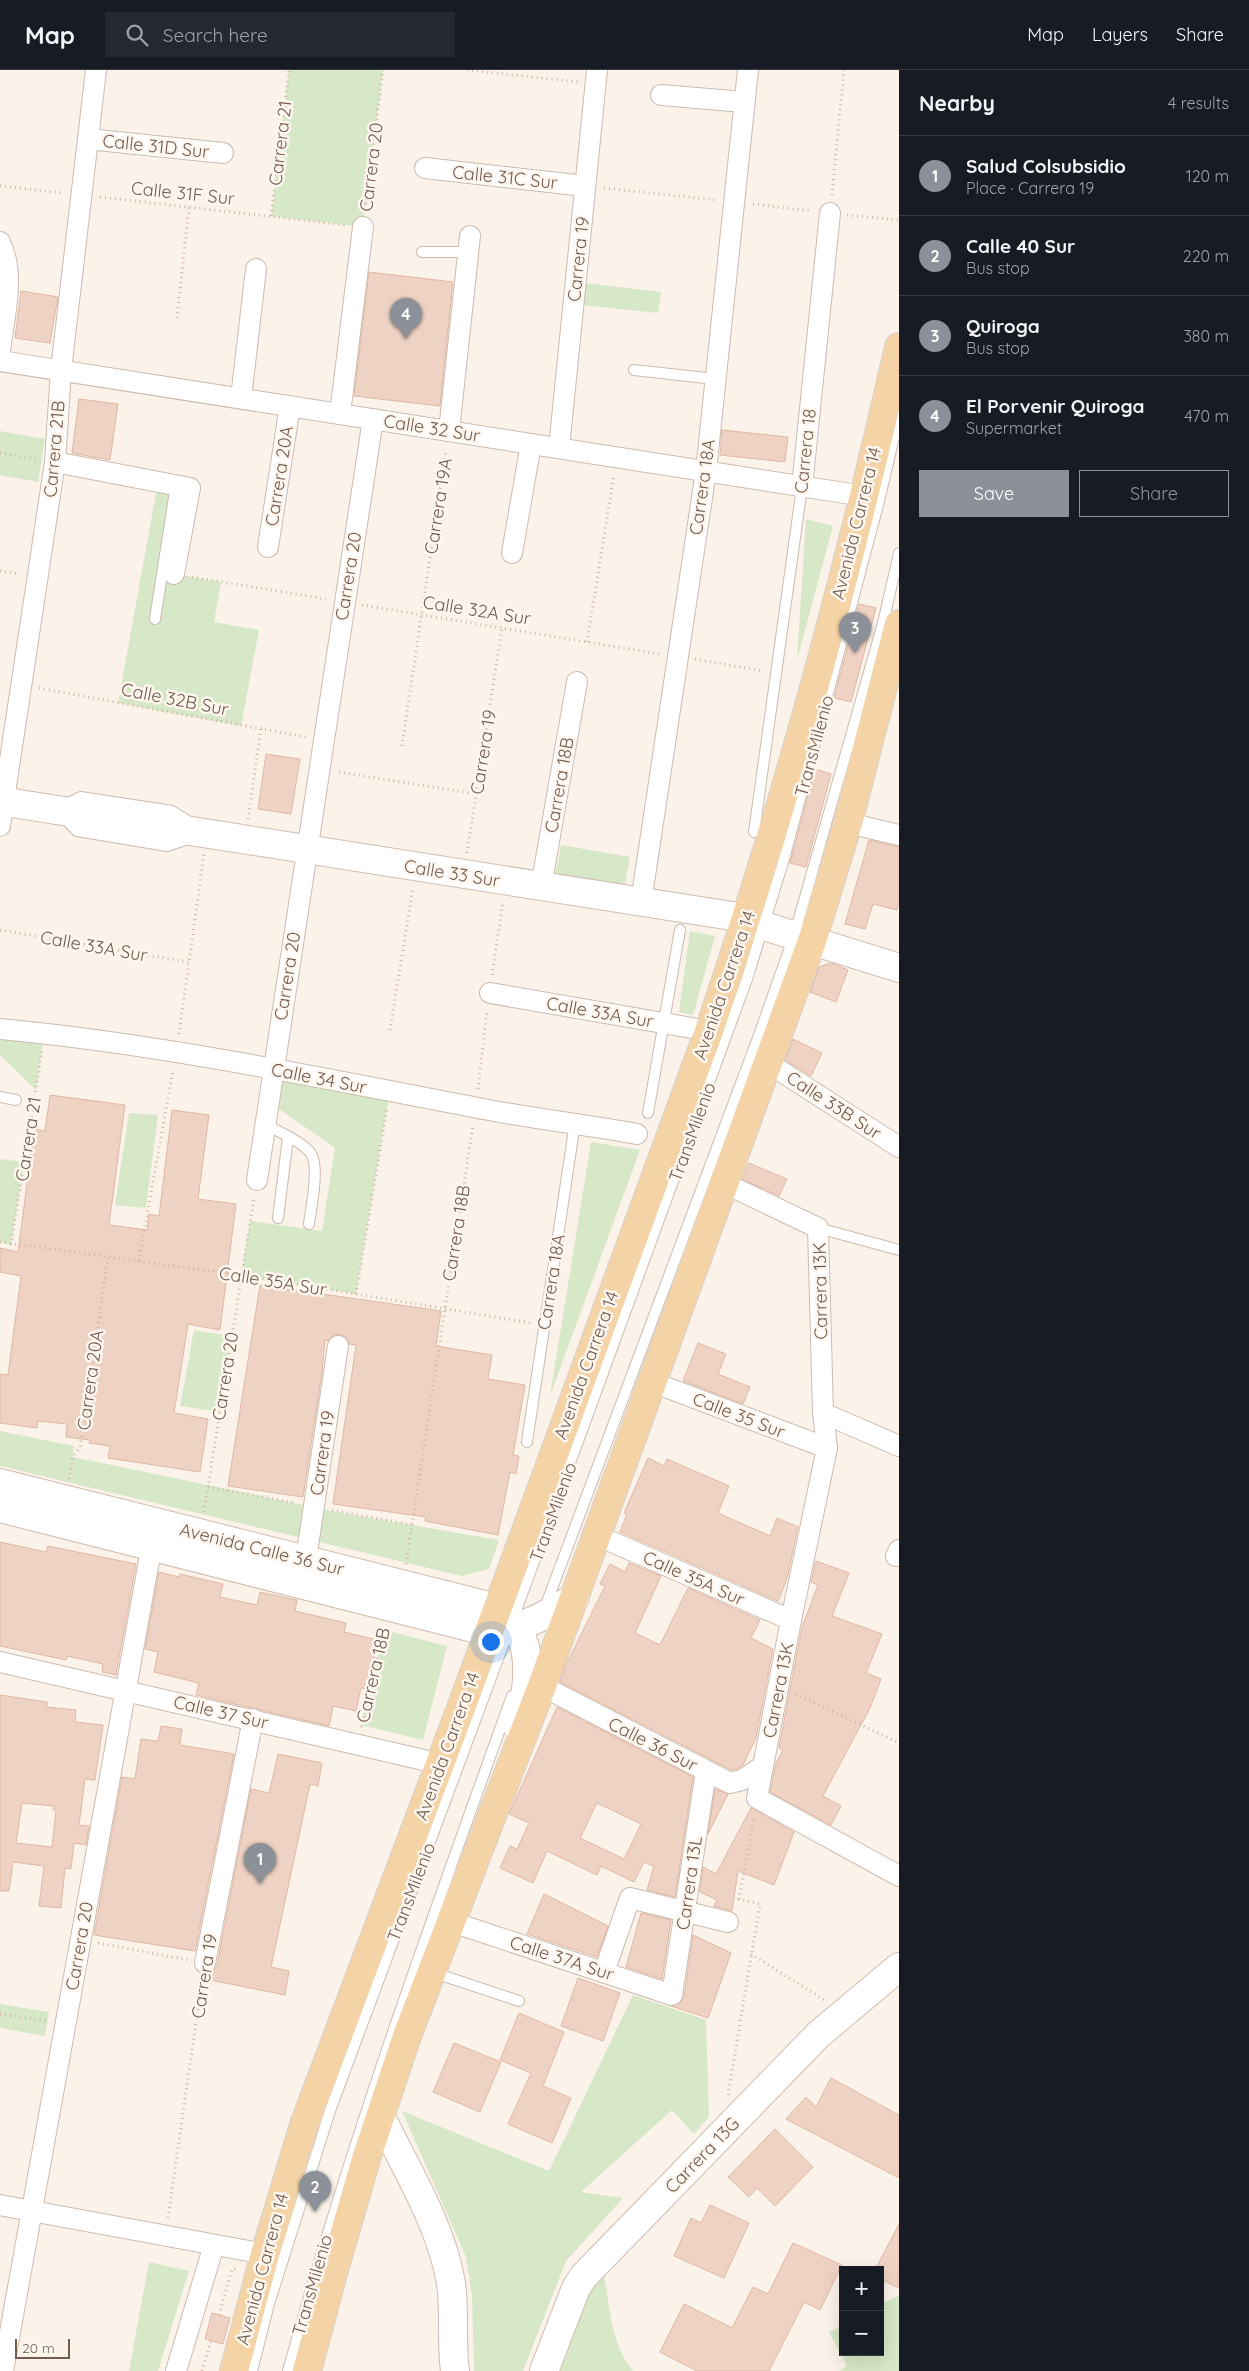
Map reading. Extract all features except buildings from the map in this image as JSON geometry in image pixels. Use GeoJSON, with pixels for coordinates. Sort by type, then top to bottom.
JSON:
{"type":"FeatureCollection","features":[{"type":"Feature","properties":{"kind":"main road","name":"Avenida Carrera 14"},"geometry":{"type":"LineString","coordinates":[[234,2371],[265,2254],[304,2126],[441,1764],[518,1630],[709,1031],[755,924],[864,496],[899,347]]}},
{"type":"Feature","properties":{"kind":"main road"},"geometry":{"type":"LineString","coordinates":[[307,2371],[332,2276],[380,2115],[432,1972],[575,1597],[768,1063],[803,938],[848,823],[899,624]]}},
{"type":"Feature","properties":{"kind":"street","name":"Carrera 21B"},"geometry":{"type":"LineString","coordinates":[[1,810],[22,685],[55,462],[60,370],[96,70]]}},
{"type":"Feature","properties":{"kind":"street","name":"Carrera 18A"},"geometry":{"type":"LineString","coordinates":[[641,902],[706,471],[748,70]]}},
{"type":"Feature","properties":{"kind":"street","name":"Carrera 19"},"geometry":{"type":"LineString","coordinates":[[559,448],[596,77]]}},
{"type":"Feature","properties":{"kind":"street"},"geometry":{"type":"LineString","coordinates":[[661,95],[744,102]]}},
{"type":"Feature","properties":{"kind":"street","name":"Calle 31D Sur"},"geometry":{"type":"LineString","coordinates":[[88,139],[223,153]]}},
{"type":"Feature","properties":{"kind":"street","name":"Calle 31C Sur"},"geometry":{"type":"LineString","coordinates":[[425,168],[585,186]]}},
{"type":"Feature","properties":{"kind":"street","name":"Carrera 18"},"geometry":{"type":"LineString","coordinates":[[802,487],[830,213]]}},
{"type":"Feature","properties":{"kind":"street","name":"Carrera 20"},"geometry":{"type":"LineString","coordinates":[[340,414],[363,227]]}},
{"type":"Feature","properties":{"kind":"street"},"geometry":{"type":"LineString","coordinates":[[0,242],[9,272],[0,351]]}},
{"type":"Feature","properties":{"kind":"street"},"geometry":{"type":"LineString","coordinates":[[449,431],[469,244]]}},
{"type":"Feature","properties":{"kind":"street"},"geometry":{"type":"LineString","coordinates":[[241,398],[256,269]]}},
{"type":"Feature","properties":{"kind":"street","name":"Calle 32 Sur"},"geometry":{"type":"LineString","coordinates":[[0,361],[864,496]]}},
{"type":"Feature","properties":{"kind":"street","name":"Carrera 20A"},"geometry":{"type":"LineString","coordinates":[[268,547],[290,406]]}},
{"type":"Feature","properties":{"kind":"street","name":"Carrera 20"},"geometry":{"type":"LineString","coordinates":[[257,1180],[372,419]]}},
{"type":"Feature","properties":{"kind":"street"},"geometry":{"type":"LineString","coordinates":[[512,553],[531,444]]}},
{"type":"Feature","properties":{"kind":"street"},"geometry":{"type":"LineString","coordinates":[[55,462],[183,487],[174,574]]}},
{"type":"Feature","properties":{"kind":"street","name":"Carrera 18B"},"geometry":{"type":"LineString","coordinates":[[541,887],[577,682]]}},
{"type":"Feature","properties":{"kind":"street","name":"Calle 33 Sur"},"geometry":{"type":"LineString","coordinates":[[1,810],[56,810],[732,916],[899,968]]}},
{"type":"Feature","properties":{"kind":"street"},"geometry":{"type":"LineString","coordinates":[[848,823],[899,835]]}},
{"type":"Feature","properties":{"kind":"street","name":"Calle 33A Sur"},"geometry":{"type":"LineString","coordinates":[[490,994],[709,1031]]}},
{"type":"Feature","properties":{"kind":"street","name":"Calle 34 Sur"},"geometry":{"type":"LineString","coordinates":[[0,1029],[45,1033],[273,1069],[476,1108],[636,1134]]}},
{"type":"Feature","properties":{"kind":"street","name":"Calle 33B Sur"},"geometry":{"type":"LineString","coordinates":[[768,1063],[899,1147]]}},
{"type":"Feature","properties":{"kind":"street"},"geometry":{"type":"LineString","coordinates":[[724,1183],[818,1228]]}},
{"type":"Feature","properties":{"kind":"street","name":"Carrera 13K"},"geometry":{"type":"LineString","coordinates":[[757,1798],[791,1620],[827,1448],[823,1413],[818,1228]]}},
{"type":"Feature","properties":{"kind":"street","name":"Carrera 19"},"geometry":{"type":"LineString","coordinates":[[306,1559],[338,1346]]}},
{"type":"Feature","properties":{"kind":"street","name":"Calle 35 Sur"},"geometry":{"type":"LineString","coordinates":[[652,1382],[827,1448]]}},
{"type":"Feature","properties":{"kind":"street"},"geometry":{"type":"LineString","coordinates":[[823,1413],[899,1446]]}},
{"type":"Feature","properties":{"kind":"street","name":"Avenida Calle 36 Sur"},"geometry":{"type":"LineString","coordinates":[[0,1482],[66,1499],[154,1534],[200,1533],[306,1559],[397,1595]]}},
{"type":"Feature","properties":{"kind":"street","name":"Avenida Calle 36 Sur"},"geometry":{"type":"LineString","coordinates":[[0,1508],[154,1534],[397,1595],[518,1630]]}},
{"type":"Feature","properties":{"kind":"street","name":"Carrera 20"},"geometry":{"type":"LineString","coordinates":[[3,2371],[154,1534]]}},
{"type":"Feature","properties":{"kind":"street","name":"Calle 35A Sur"},"geometry":{"type":"LineString","coordinates":[[596,1535],[791,1620]]}},
{"type":"Feature","properties":{"kind":"street"},"geometry":{"type":"LineString","coordinates":[[452,1922],[472,1851],[522,1711],[527,1677],[518,1630],[575,1597]]}},
{"type":"Feature","properties":{"kind":"street","name":"Calle 37 Sur"},"geometry":{"type":"LineString","coordinates":[[0,1662],[254,1719],[441,1764]]}},
{"type":"Feature","properties":{"kind":"street","name":"Calle 36 Sur"},"geometry":{"type":"LineString","coordinates":[[542,1686],[730,1783],[742,1780],[763,1766]]}},
{"type":"Feature","properties":{"kind":"street","name":"Carrera 19"},"geometry":{"type":"LineString","coordinates":[[205,1963],[254,1719]]}},
{"type":"Feature","properties":{"kind":"street","name":"Carrera 13L"},"geometry":{"type":"LineString","coordinates":[[672,1995],[706,1771]]}},
{"type":"Feature","properties":{"kind":"street"},"geometry":{"type":"LineString","coordinates":[[757,1798],[899,1876]]}},
{"type":"Feature","properties":{"kind":"street"},"geometry":{"type":"LineString","coordinates":[[604,1972],[630,1898],[728,1922]]}},
{"type":"Feature","properties":{"kind":"street","name":"Calle 37A Sur"},"geometry":{"type":"LineString","coordinates":[[452,1922],[672,1995]]}},
{"type":"Feature","properties":{"kind":"street","name":"Carrera 13G"},"geometry":{"type":"LineString","coordinates":[[544,2371],[576,2288],[583,2277],[800,2054],[843,2012],[899,1967]]}},
{"type":"Feature","properties":{"kind":"street"},"geometry":{"type":"LineString","coordinates":[[380,2115],[430,2217],[446,2262],[451,2285],[455,2371]]}},
{"type":"Feature","properties":{"kind":"street"},"geometry":{"type":"LineString","coordinates":[[0,2205],[265,2254]]}},
{"type":"Feature","properties":{"kind":"street"},"geometry":{"type":"LineString","coordinates":[[176,2371],[214,2244]]}},
{"type":"Feature","properties":{"kind":"lane"},"geometry":{"type":"LineString","coordinates":[[422,252],[469,244]]}},
{"type":"Feature","properties":{"kind":"lane"},"geometry":{"type":"LineString","coordinates":[[634,370],[715,379]]}},
{"type":"Feature","properties":{"kind":"lane","name":"TransMilenio"},"geometry":{"type":"LineString","coordinates":[[288,2371],[336,2201],[518,1630],[726,1040],[755,924],[784,860],[878,505],[899,416]]}},
{"type":"Feature","properties":{"kind":"lane"},"geometry":{"type":"LineString","coordinates":[[155,619],[183,487]]}},
{"type":"Feature","properties":{"kind":"lane","name":"Carrera 18"},"geometry":{"type":"LineString","coordinates":[[754,832],[802,487]]}},
{"type":"Feature","properties":{"kind":"lane","name":"TransMilenio"},"geometry":{"type":"LineString","coordinates":[[252,2371],[270,2304],[330,2111],[518,1630],[759,1035],[803,938],[899,553]]}},
{"type":"Feature","properties":{"kind":"lane"},"geometry":{"type":"LineString","coordinates":[[648,1113],[680,930]]}},
{"type":"Feature","properties":{"kind":"lane"},"geometry":{"type":"LineString","coordinates":[[0,1097],[16,1100]]}},
{"type":"Feature","properties":{"kind":"lane","name":"Carrera 18A"},"geometry":{"type":"LineString","coordinates":[[527,1442],[575,1123]]}},
{"type":"Feature","properties":{"kind":"lane"},"geometry":{"type":"LineString","coordinates":[[265,1124],[309,1150],[314,1158],[315,1170],[309,1224]]}},
{"type":"Feature","properties":{"kind":"lane"},"geometry":{"type":"LineString","coordinates":[[278,1218],[288,1138]]}},
{"type":"Feature","properties":{"kind":"lane"},"geometry":{"type":"LineString","coordinates":[[818,1228],[899,1250]]}},
{"type":"Feature","properties":{"kind":"lane"},"geometry":{"type":"LineString","coordinates":[[432,1972],[519,2000]]}},
{"type":"Feature","properties":{"kind":"path","name":"Carrera 21"},"geometry":{"type":"LineString","coordinates":[[271,216],[289,70]]}},
{"type":"Feature","properties":{"kind":"path","name":"Carrera 20"},"geometry":{"type":"LineString","coordinates":[[363,227],[383,70]]}},
{"type":"Feature","properties":{"kind":"path"},"geometry":{"type":"LineString","coordinates":[[467,70],[596,77]]}},
{"type":"Feature","properties":{"kind":"path"},"geometry":{"type":"LineString","coordinates":[[830,213],[844,70]]}},
{"type":"Feature","properties":{"kind":"path","name":"Calle 31F Sur"},"geometry":{"type":"LineString","coordinates":[[0,186],[363,227]]}},
{"type":"Feature","properties":{"kind":"path"},"geometry":{"type":"LineString","coordinates":[[177,318],[189,207]]}},
{"type":"Feature","properties":{"kind":"path","name":"Carrera 19A"},"geometry":{"type":"LineString","coordinates":[[402,746],[449,431]]}},
{"type":"Feature","properties":{"kind":"path"},"geometry":{"type":"LineString","coordinates":[[0,453],[55,462]]}},
{"type":"Feature","properties":{"kind":"path"},"geometry":{"type":"LineString","coordinates":[[587,642],[617,457]]}},
{"type":"Feature","properties":{"kind":"path","name":"Calle 32A Sur"},"geometry":{"type":"LineString","coordinates":[[174,574],[776,673]]}},
{"type":"Feature","properties":{"kind":"path","name":"Carrera 19"},"geometry":{"type":"LineString","coordinates":[[463,875],[502,628]]}},
{"type":"Feature","properties":{"kind":"path","name":"Calle 32B Sur"},"geometry":{"type":"LineString","coordinates":[[22,685],[323,740]]}},
{"type":"Feature","properties":{"kind":"path"},"geometry":{"type":"LineString","coordinates":[[245,840],[261,729]]}},
{"type":"Feature","properties":{"kind":"path"},"geometry":{"type":"LineString","coordinates":[[319,769],[476,794]]}},
{"type":"Feature","properties":{"kind":"path"},"geometry":{"type":"LineString","coordinates":[[390,1030],[417,868]]}},
{"type":"Feature","properties":{"kind":"path","name":"Carrera 18B"},"geometry":{"type":"LineString","coordinates":[[357,1744],[397,1595],[476,1108],[506,882]]}},
{"type":"Feature","properties":{"kind":"path","name":"Calle 33A Sur"},"geometry":{"type":"LineString","coordinates":[[0,930],[188,962]]}},
{"type":"Feature","properties":{"kind":"path","name":"Carrera 21"},"geometry":{"type":"LineString","coordinates":[[11,1245],[45,1033]]}},
{"type":"Feature","properties":{"kind":"path"},"geometry":{"type":"LineString","coordinates":[[356,1294],[390,1091]]}},
{"type":"Feature","properties":{"kind":"path","name":"Carrera 20"},"geometry":{"type":"LineString","coordinates":[[200,1533],[257,1180]]}},
{"type":"Feature","properties":{"kind":"path","name":"Calle 35A Sur"},"geometry":{"type":"LineString","coordinates":[[0,1242],[241,1276],[544,1325]]}},
{"type":"Feature","properties":{"kind":"path","name":"Carrera 20A"},"geometry":{"type":"LineString","coordinates":[[66,1499],[73,1457],[80,1447],[108,1258]]}},
{"type":"Feature","properties":{"kind":"path"},"geometry":{"type":"LineString","coordinates":[[778,1686],[899,1743]]}},
{"type":"Feature","properties":{"kind":"path"},"geometry":{"type":"LineString","coordinates":[[728,2097],[760,1904],[739,1899],[757,1798]]}},
{"type":"Feature","properties":{"kind":"path"},"geometry":{"type":"LineString","coordinates":[[80,1940],[205,1963]]}},
{"type":"Feature","properties":{"kind":"path"},"geometry":{"type":"LineString","coordinates":[[751,1954],[843,2012]]}},
{"type":"Feature","properties":{"kind":"path","name":"Carrera 19"},"geometry":{"type":"LineString","coordinates":[[165,2236],[205,1963]]}},
{"type":"Feature","properties":{"kind":"path"},"geometry":{"type":"LineString","coordinates":[[0,2014],[66,2024]]}},
{"type":"Feature","properties":{"kind":"path"},"geometry":{"type":"LineString","coordinates":[[219,2315],[232,2269]]}},
{"type":"Feature","properties":{"kind":"path"},"geometry":{"type":"LineString","coordinates":[[202,2371],[211,2340]]}},
{"type":"Feature","properties":{"kind":"green space"},"geometry":{"type":"Polygon","coordinates":[[[289,70],[383,70],[363,227],[271,216],[289,70]]]}},
{"type":"Feature","properties":{"kind":"green space"},"geometry":{"type":"Polygon","coordinates":[[[585,283],[661,292],[658,313],[583,305],[585,283]]]}},
{"type":"Feature","properties":{"kind":"green space"},"geometry":{"type":"Polygon","coordinates":[[[0,431],[45,439],[38,482],[0,475],[0,431]]]}},
{"type":"Feature","properties":{"kind":"green space"},"geometry":{"type":"Polygon","coordinates":[[[158,482],[190,488],[174,574],[221,582],[214,622],[259,630],[241,726],[118,703],[158,482]]]}},
{"type":"Feature","properties":{"kind":"green space"},"geometry":{"type":"Polygon","coordinates":[[[806,519],[833,526],[797,660],[806,519]]]}},
{"type":"Feature","properties":{"kind":"green space"},"geometry":{"type":"Polygon","coordinates":[[[561,845],[630,857],[624,889],[555,877],[561,845]]]}},
{"type":"Feature","properties":{"kind":"green space"},"geometry":{"type":"Polygon","coordinates":[[[690,931],[715,936],[693,1015],[679,1012],[690,931]]]}},
{"type":"Feature","properties":{"kind":"green space"},"geometry":{"type":"Polygon","coordinates":[[[0,1036],[43,1043],[36,1090],[0,1055],[0,1036]]]}},
{"type":"Feature","properties":{"kind":"green space"},"geometry":{"type":"Polygon","coordinates":[[[281,1076],[389,1095],[356,1294],[241,1275],[250,1221],[322,1231],[335,1148],[275,1106],[281,1076]]]}},
{"type":"Feature","properties":{"kind":"green space"},"geometry":{"type":"Polygon","coordinates":[[[129,1113],[158,1115],[146,1208],[115,1205],[129,1113]]]}},
{"type":"Feature","properties":{"kind":"green space"},"geometry":{"type":"Polygon","coordinates":[[[591,1142],[640,1150],[550,1396],[591,1142]]]}},
{"type":"Feature","properties":{"kind":"green space"},"geometry":{"type":"Polygon","coordinates":[[[0,1159],[24,1162],[11,1245],[0,1242],[0,1159]]]}},
{"type":"Feature","properties":{"kind":"green space"},"geometry":{"type":"Polygon","coordinates":[[[194,1330],[231,1336],[219,1412],[180,1406],[194,1330]]]}},
{"type":"Feature","properties":{"kind":"green space"},"geometry":{"type":"Polygon","coordinates":[[[0,1431],[74,1446],[73,1457],[342,1513],[499,1540],[489,1569],[462,1576],[0,1466],[0,1431]]]}},
{"type":"Feature","properties":{"kind":"green space"},"geometry":{"type":"Polygon","coordinates":[[[384,1630],[447,1646],[423,1740],[361,1725],[384,1630]]]}},
{"type":"Feature","properties":{"kind":"green space"},"geometry":{"type":"Polygon","coordinates":[[[633,1995],[706,2020],[709,2117],[694,2134],[672,2110],[581,2192],[623,2198],[566,2261],[523,2371],[474,2371],[472,2296],[466,2257],[402,2111],[549,2171],[633,1995]]]}},
{"type":"Feature","properties":{"kind":"green space"},"geometry":{"type":"Polygon","coordinates":[[[0,2004],[49,2012],[45,2036],[0,2028],[0,2004]]]}},
{"type":"Feature","properties":{"kind":"green space"},"geometry":{"type":"Polygon","coordinates":[[[149,2262],[189,2271],[158,2371],[129,2371],[149,2262]]]}},
{"type":"Feature","properties":{"kind":"green space"},"geometry":{"type":"Polygon","coordinates":[[[604,2274],[616,2337],[620,2349],[633,2371],[559,2371],[589,2293],[604,2274]]]}},
{"type":"Feature","properties":{"kind":"green space"},"geometry":{"type":"Polygon","coordinates":[[[899,2295],[899,2371],[839,2371],[847,2366],[842,2356],[884,2356],[884,2303],[899,2295]]]}},
{"type":"Feature","properties":{"kind":"green space"},"geometry":{"type":"Polygon","coordinates":[[[839,2327],[839,2351],[829,2332],[839,2327]]]}},
{"type":"Feature","properties":{"kind":"place","name":"El Porvenir Quiroga"},"geometry":{"type":"Point","coordinates":[406,339]}},
{"type":"Feature","properties":{"kind":"place","name":"Quiroga"},"geometry":{"type":"Point","coordinates":[855,653]}},
{"type":"Feature","properties":{"kind":"place","name":"Salud Colsubsidio"},"geometry":{"type":"Point","coordinates":[260,1884]}},
{"type":"Feature","properties":{"kind":"place","name":"Calle 40 Sur"},"geometry":{"type":"Point","coordinates":[315,2212]}}]}
